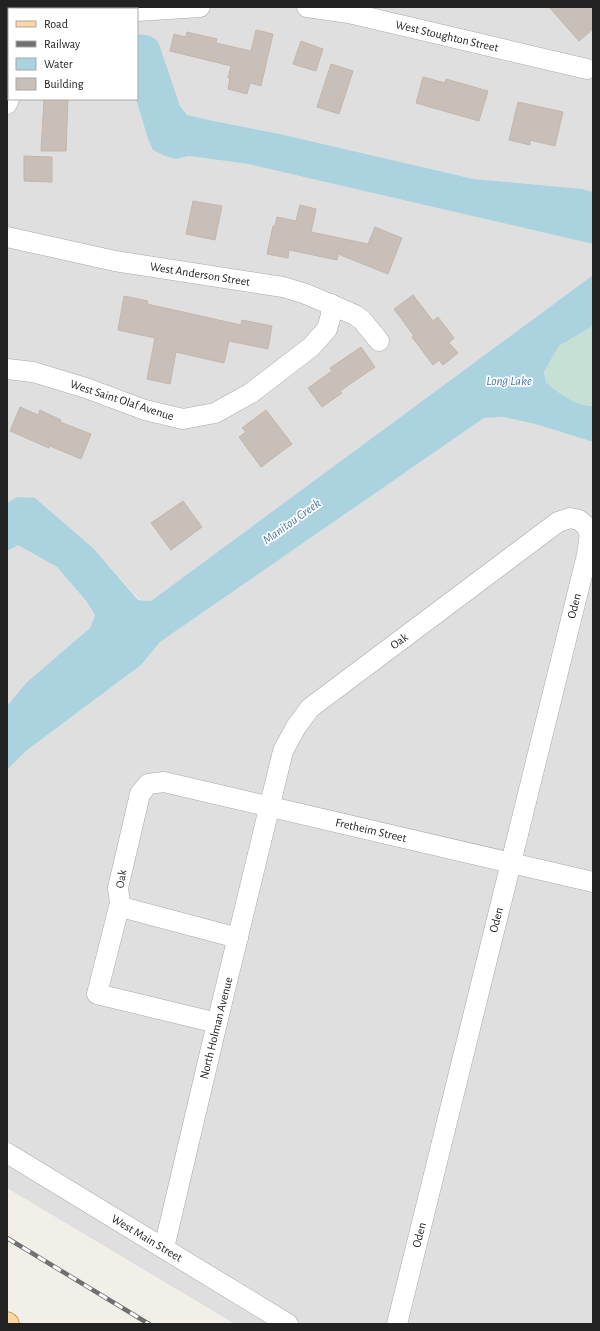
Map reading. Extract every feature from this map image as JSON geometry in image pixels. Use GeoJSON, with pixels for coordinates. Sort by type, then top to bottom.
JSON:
{"type":"FeatureCollection","features":[{"type":"Feature","properties":{"kind":"street"},"geometry":{"type":"LineString","coordinates":[[138,11],[200,7]]}},
{"type":"Feature","properties":{"kind":"street","name":"West Stoughton Street"},"geometry":{"type":"LineString","coordinates":[[307,7],[349,13],[587,69]]}},
{"type":"Feature","properties":{"kind":"street","name":"West Anderson Street"},"geometry":{"type":"LineString","coordinates":[[7,237],[115,261],[283,288],[306,294],[355,315],[362,320],[379,341]]}},
{"type":"Feature","properties":{"kind":"street","name":"West Saint Olaf Avenue"},"geometry":{"type":"LineString","coordinates":[[7,369],[33,372],[86,388],[145,410],[183,419],[215,413],[251,393],[311,347],[327,329],[331,315],[331,304]]}},
{"type":"Feature","properties":{"kind":"street","name":"Oak"},"geometry":{"type":"LineString","coordinates":[[269,807],[283,751],[296,726],[310,708],[558,522],[570,518],[579,520]]}},
{"type":"Feature","properties":{"kind":"street","name":"Oden"},"geometry":{"type":"LineString","coordinates":[[397,1324],[587,556],[590,534],[586,526],[579,520]]}},
{"type":"Feature","properties":{"kind":"street","name":"Fretheim Street"},"geometry":{"type":"LineString","coordinates":[[148,784],[164,782],[593,882]]}},
{"type":"Feature","properties":{"kind":"street","name":"Oak"},"geometry":{"type":"LineString","coordinates":[[148,784],[140,794],[118,888],[120,903],[125,908],[238,938]]}},
{"type":"Feature","properties":{"kind":"street","name":"North Holman Avenue"},"geometry":{"type":"LineString","coordinates":[[164,1248],[269,807]]}},
{"type":"Feature","properties":{"kind":"street"},"geometry":{"type":"LineString","coordinates":[[120,903],[97,994],[217,1023]]}},
{"type":"Feature","properties":{"kind":"street","name":"West Main Street"},"geometry":{"type":"LineString","coordinates":[[7,1153],[288,1324]]}},
{"type":"Feature","properties":{"kind":"shaded area"},"geometry":{"type":"Polygon","coordinates":[[[7,7],[593,7],[593,192],[583,189],[474,179],[280,134],[187,115],[180,106],[158,41],[138,34],[138,8],[8,8],[8,100],[136,100],[147,136],[176,159],[189,156],[248,164],[593,244],[593,275],[151,601],[139,600],[94,549],[17,497],[7,503],[7,7]]]}},
{"type":"Feature","properties":{"kind":"shaded area"},"geometry":{"type":"Polygon","coordinates":[[[504,417],[535,424],[593,442],[593,1324],[235,1324],[7,1188],[7,770],[26,751],[141,665],[160,642],[484,418],[504,417]]]}},
{"type":"Feature","properties":{"kind":"shaded area"},"geometry":{"type":"Polygon","coordinates":[[[18,544],[57,567],[87,602],[95,615],[90,628],[27,682],[7,706],[7,551],[18,544]]]}},
{"type":"Feature","properties":{"kind":"green space"},"geometry":{"type":"Polygon","coordinates":[[[593,326],[593,406],[579,404],[562,395],[546,383],[544,372],[559,346],[593,326]]]}},
{"type":"Feature","properties":{"kind":"water"},"geometry":{"type":"Polygon","coordinates":[[[138,34],[150,36],[158,41],[180,106],[187,115],[280,134],[474,179],[583,189],[593,192],[593,244],[248,164],[189,156],[176,159],[165,156],[153,150],[147,136],[136,100],[138,100],[138,34]]]}},
{"type":"Feature","properties":{"kind":"water","name":"Long Lake"},"geometry":{"type":"Polygon","coordinates":[[[593,275],[593,326],[559,346],[544,372],[546,383],[562,395],[579,404],[593,406],[593,442],[535,424],[504,417],[484,418],[160,642],[141,665],[26,751],[7,770],[7,706],[27,682],[90,628],[95,615],[87,602],[57,567],[18,545],[7,551],[7,503],[17,497],[35,498],[94,549],[138,600],[151,601],[593,275]]]}},
{"type":"Feature","properties":{"kind":"building"},"geometry":{"type":"Polygon","coordinates":[[[549,7],[593,7],[593,29],[579,41],[549,7]]]}},
{"type":"Feature","properties":{"kind":"building"},"geometry":{"type":"Polygon","coordinates":[[[256,30],[273,34],[261,86],[250,83],[247,94],[228,89],[230,78],[228,78],[231,66],[170,51],[174,34],[186,37],[187,32],[217,39],[216,43],[251,51],[256,30]]]}},
{"type":"Feature","properties":{"kind":"building"},"geometry":{"type":"Polygon","coordinates":[[[301,41],[323,49],[316,71],[293,64],[301,41]]]}},
{"type":"Feature","properties":{"kind":"building"},"geometry":{"type":"Polygon","coordinates":[[[331,64],[353,71],[339,114],[317,107],[331,64]]]}},
{"type":"Feature","properties":{"kind":"building"},"geometry":{"type":"Polygon","coordinates":[[[423,77],[445,83],[446,79],[488,91],[479,121],[416,103],[423,77]]]}},
{"type":"Feature","properties":{"kind":"building"},"geometry":{"type":"Polygon","coordinates":[[[44,100],[68,100],[66,151],[41,151],[44,100]]]}},
{"type":"Feature","properties":{"kind":"building"},"geometry":{"type":"Polygon","coordinates":[[[518,102],[563,112],[555,146],[530,140],[530,145],[509,140],[518,102]]]}},
{"type":"Feature","properties":{"kind":"building"},"geometry":{"type":"Polygon","coordinates":[[[24,156],[52,157],[52,182],[24,181],[24,156]]]}},
{"type":"Feature","properties":{"kind":"building"},"geometry":{"type":"Polygon","coordinates":[[[193,201],[222,206],[215,240],[186,234],[193,201]]]}},
{"type":"Feature","properties":{"kind":"building"},"geometry":{"type":"Polygon","coordinates":[[[300,205],[316,209],[311,232],[368,244],[375,227],[402,238],[388,274],[338,254],[337,260],[289,250],[288,258],[267,254],[273,226],[275,226],[277,217],[296,221],[300,205]]]}},
{"type":"Feature","properties":{"kind":"building"},"geometry":{"type":"Polygon","coordinates":[[[413,295],[433,321],[438,317],[454,338],[449,343],[458,353],[443,365],[439,360],[433,365],[412,337],[414,336],[394,309],[413,295]]]}},
{"type":"Feature","properties":{"kind":"building"},"geometry":{"type":"Polygon","coordinates":[[[124,296],[148,301],[147,304],[241,325],[242,320],[272,326],[268,349],[229,341],[224,363],[176,352],[170,384],[147,379],[155,338],[118,330],[124,296]]]}},
{"type":"Feature","properties":{"kind":"building"},"geometry":{"type":"Polygon","coordinates":[[[361,347],[375,367],[340,391],[342,393],[322,407],[308,388],[332,371],[330,368],[361,347]]]}},
{"type":"Feature","properties":{"kind":"building"},"geometry":{"type":"Polygon","coordinates":[[[20,407],[38,415],[40,410],[61,420],[60,422],[91,434],[81,459],[50,446],[49,448],[10,431],[20,407]]]}},
{"type":"Feature","properties":{"kind":"building"},"geometry":{"type":"Polygon","coordinates":[[[266,410],[292,444],[261,467],[239,437],[246,432],[242,428],[266,410]]]}},
{"type":"Feature","properties":{"kind":"building"},"geometry":{"type":"Polygon","coordinates":[[[183,501],[202,527],[171,550],[151,523],[183,501]]]}},
{"type":"Feature","properties":{"kind":"railway"},"geometry":{"type":"LineString","coordinates":[[7,1238],[149,1324]]}},
{"type":"Feature","properties":{"kind":"water label","name":"Manitou Creek"},"geometry":{"type":"Point","coordinates":[292,522]}}]}
